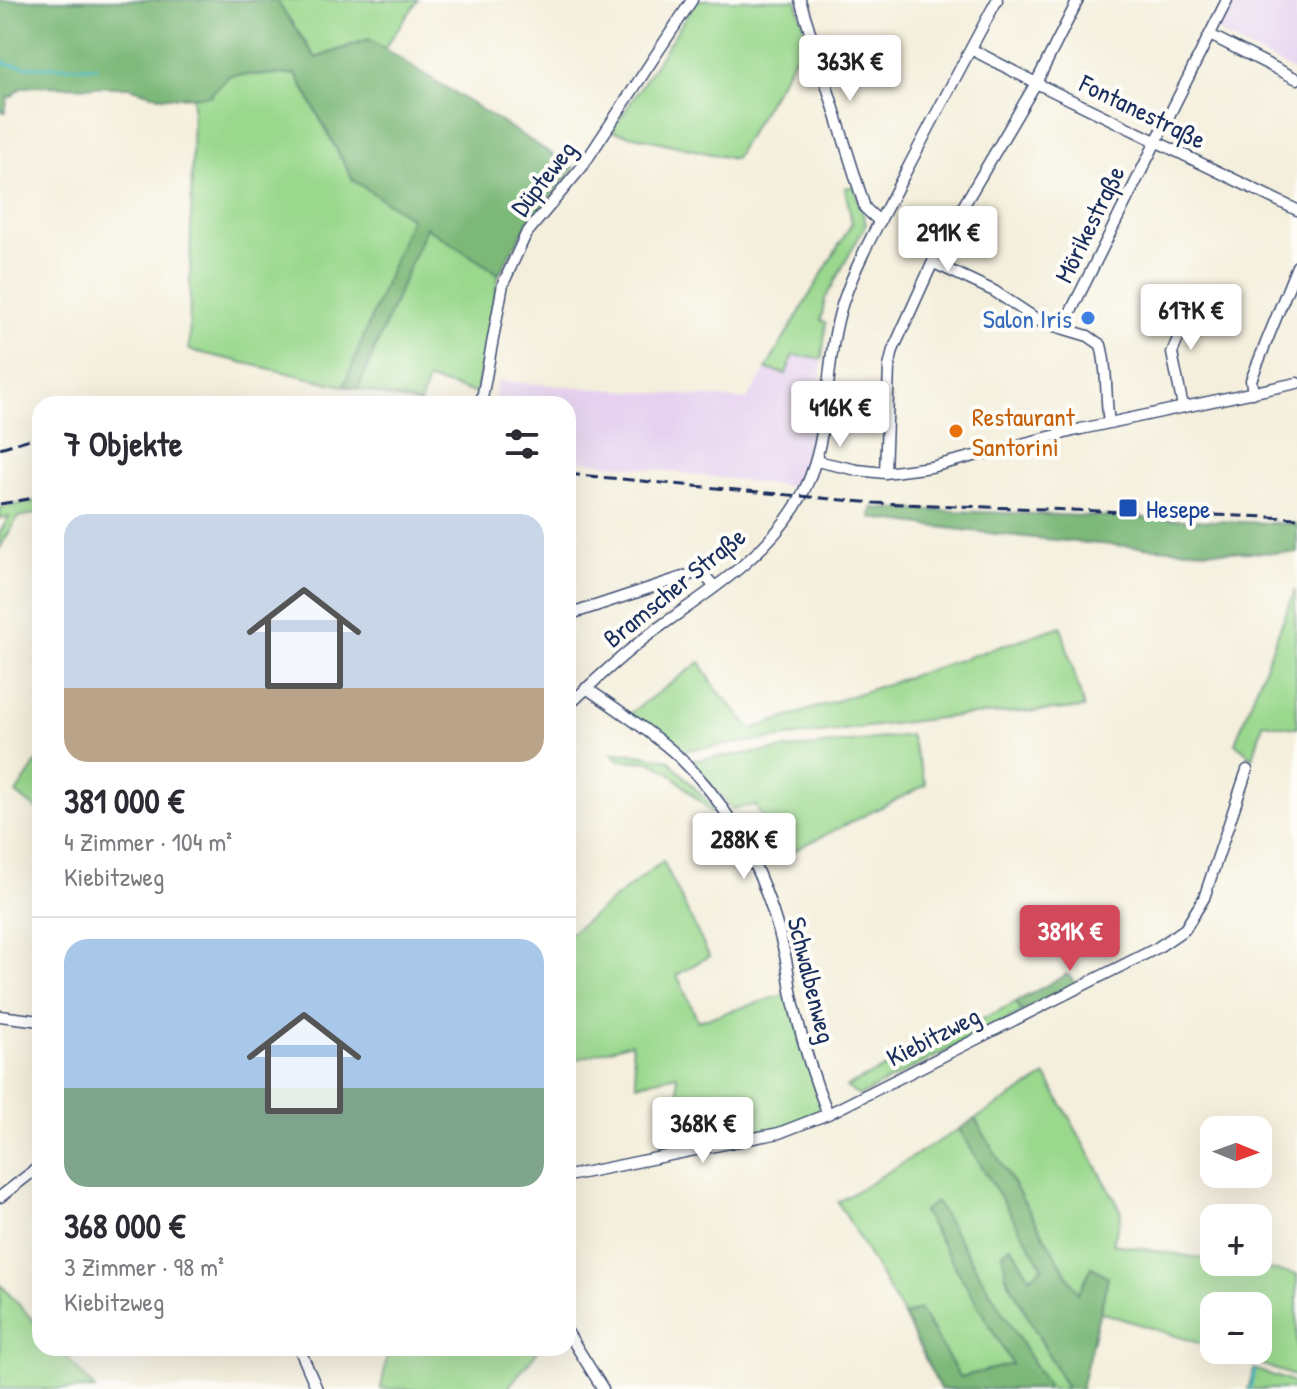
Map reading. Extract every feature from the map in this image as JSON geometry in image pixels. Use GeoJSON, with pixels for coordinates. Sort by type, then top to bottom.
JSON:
{"type":"FeatureCollection","features":[{"type":"Feature","properties":{"kind":"street","name":"Düpteweg"},"geometry":{"type":"LineString","coordinates":[[482,396],[503,284],[526,234],[582,167],[692,0]]}},
{"type":"Feature","properties":{"kind":"street"},"geometry":{"type":"LineString","coordinates":[[800,0],[865,208],[880,222]]}},
{"type":"Feature","properties":{"kind":"street","name":"Bramscher Straße"},"geometry":{"type":"LineString","coordinates":[[576,698],[649,635],[754,555],[801,497],[816,461],[825,418],[834,343],[842,307],[856,269],[997,0]]}},
{"type":"Feature","properties":{"kind":"street"},"geometry":{"type":"LineString","coordinates":[[885,473],[890,358],[941,244],[1036,83],[1078,0]]}},
{"type":"Feature","properties":{"kind":"street","name":"Mörikestraße"},"geometry":{"type":"LineString","coordinates":[[1063,327],[1227,0]]}},
{"type":"Feature","properties":{"kind":"street"},"geometry":{"type":"LineString","coordinates":[[1210,35],[1297,79]]}},
{"type":"Feature","properties":{"kind":"street","name":"Fontanestraße"},"geometry":{"type":"LineString","coordinates":[[971,49],[1297,210]]}},
{"type":"Feature","properties":{"kind":"street"},"geometry":{"type":"LineString","coordinates":[[934,263],[994,291],[1041,322],[1088,336],[1101,345],[1108,380],[1109,423]]}},
{"type":"Feature","properties":{"kind":"street"},"geometry":{"type":"LineString","coordinates":[[1253,393],[1251,380],[1297,266]]}},
{"type":"Feature","properties":{"kind":"street"},"geometry":{"type":"LineString","coordinates":[[1183,407],[1172,353],[1195,296]]}},
{"type":"Feature","properties":{"kind":"street"},"geometry":{"type":"LineString","coordinates":[[816,461],[885,473],[931,467],[1109,423],[1297,383]]}},
{"type":"Feature","properties":{"kind":"street"},"geometry":{"type":"LineString","coordinates":[[576,612],[692,574],[705,576],[715,587]]}},
{"type":"Feature","properties":{"kind":"street","name":"Schwalbenweg"},"geometry":{"type":"LineString","coordinates":[[586,688],[679,757],[726,812],[746,844],[764,883],[785,956],[794,1008],[816,1086],[828,1114]]}},
{"type":"Feature","properties":{"kind":"street","name":"Kiebitzweg"},"geometry":{"type":"LineString","coordinates":[[576,1174],[779,1133],[828,1114],[1157,948],[1185,929],[1199,908],[1215,871],[1247,770]]}},
{"type":"Feature","properties":{"kind":"street"},"geometry":{"type":"LineString","coordinates":[[0,1016],[32,1020]]}},
{"type":"Feature","properties":{"kind":"street"},"geometry":{"type":"LineString","coordinates":[[0,1197],[32,1172]]}},
{"type":"Feature","properties":{"kind":"street"},"geometry":{"type":"LineString","coordinates":[[576,1346],[603,1389]]}},
{"type":"Feature","properties":{"kind":"street"},"geometry":{"type":"LineString","coordinates":[[303,1356],[317,1389]]}},
{"type":"Feature","properties":{"kind":"shaded area"},"geometry":{"type":"Polygon","coordinates":[[[1233,0],[1297,0],[1297,73],[1222,35],[1218,30],[1233,0]]]}},
{"type":"Feature","properties":{"kind":"shaded area"},"geometry":{"type":"Polygon","coordinates":[[[793,355],[822,359],[816,417],[795,487],[576,460],[576,396],[495,396],[497,381],[747,400],[766,369],[786,374],[793,355]]]}},
{"type":"Feature","properties":{"kind":"green space"},"geometry":{"type":"Polygon","coordinates":[[[0,0],[276,0],[316,58],[369,39],[574,168],[523,231],[499,274],[426,227],[358,389],[344,386],[411,218],[353,180],[296,74],[230,75],[209,96],[162,97],[129,87],[33,86],[21,88],[11,97],[8,96],[5,112],[0,110],[0,0]]]}},
{"type":"Feature","properties":{"kind":"green space"},"geometry":{"type":"Polygon","coordinates":[[[276,0],[418,0],[384,49],[368,39],[316,58],[276,0]]]}},
{"type":"Feature","properties":{"kind":"green space"},"geometry":{"type":"Polygon","coordinates":[[[697,0],[796,0],[807,37],[734,159],[612,131],[697,0]]]}},
{"type":"Feature","properties":{"kind":"green space"},"geometry":{"type":"Polygon","coordinates":[[[296,74],[353,180],[412,218],[344,386],[189,350],[193,96],[209,96],[230,75],[296,74]]]}},
{"type":"Feature","properties":{"kind":"green space"},"geometry":{"type":"Polygon","coordinates":[[[854,186],[866,224],[825,299],[821,320],[826,323],[822,359],[793,355],[786,374],[766,369],[852,223],[845,188],[854,186]]]}},
{"type":"Feature","properties":{"kind":"green space"},"geometry":{"type":"Polygon","coordinates":[[[426,227],[499,274],[476,393],[428,380],[423,396],[387,396],[358,389],[426,227]]]}},
{"type":"Feature","properties":{"kind":"green space"},"geometry":{"type":"Polygon","coordinates":[[[32,502],[32,514],[18,517],[0,548],[0,532],[9,517],[0,518],[0,508],[32,502]]]}},
{"type":"Feature","properties":{"kind":"green space"},"geometry":{"type":"Polygon","coordinates":[[[872,508],[1297,524],[1297,553],[1190,550],[1030,538],[871,518],[872,508]]]}},
{"type":"Feature","properties":{"kind":"green space"},"geometry":{"type":"Polygon","coordinates":[[[1295,590],[1297,728],[1263,723],[1253,758],[1235,743],[1295,590]]]}},
{"type":"Feature","properties":{"kind":"green space"},"geometry":{"type":"Polygon","coordinates":[[[1061,626],[1084,708],[956,716],[677,751],[630,713],[700,662],[716,689],[752,729],[1061,626]]]}},
{"type":"Feature","properties":{"kind":"green space"},"geometry":{"type":"Polygon","coordinates":[[[910,735],[926,785],[781,857],[756,805],[732,809],[693,763],[693,760],[910,735]]]}},
{"type":"Feature","properties":{"kind":"green space"},"geometry":{"type":"Polygon","coordinates":[[[612,753],[669,760],[716,811],[712,813],[669,772],[652,762],[619,760],[612,753]]]}},
{"type":"Feature","properties":{"kind":"green space"},"geometry":{"type":"Polygon","coordinates":[[[32,769],[32,806],[16,793],[32,769]]]}},
{"type":"Feature","properties":{"kind":"green space"},"geometry":{"type":"Polygon","coordinates":[[[663,861],[709,956],[677,975],[698,1021],[789,993],[823,1113],[783,1127],[682,1147],[677,1075],[637,1084],[631,1043],[576,1060],[576,929],[663,861]]]}},
{"type":"Feature","properties":{"kind":"green space"},"geometry":{"type":"Polygon","coordinates":[[[1067,974],[1077,984],[1022,1012],[1016,1002],[1067,974]]]}},
{"type":"Feature","properties":{"kind":"green space"},"geometry":{"type":"Polygon","coordinates":[[[1016,1002],[1022,1012],[859,1096],[846,1087],[1016,1002]]]}},
{"type":"Feature","properties":{"kind":"green space"},"geometry":{"type":"Polygon","coordinates":[[[1046,1076],[1122,1212],[1113,1244],[1200,1258],[1200,1276],[1272,1276],[1272,1270],[1297,1274],[1297,1377],[1260,1364],[1272,1364],[1272,1292],[1200,1292],[1200,1344],[1100,1312],[1108,1277],[1078,1294],[975,1119],[1046,1076]]]}},
{"type":"Feature","properties":{"kind":"green space"},"geometry":{"type":"Polygon","coordinates":[[[975,1119],[1078,1293],[1092,1267],[1108,1277],[1081,1389],[1067,1389],[1006,1276],[1003,1252],[1011,1246],[1030,1278],[1043,1267],[959,1129],[975,1119]]]}},
{"type":"Feature","properties":{"kind":"green space"},"geometry":{"type":"Polygon","coordinates":[[[959,1129],[1044,1267],[1030,1278],[1011,1246],[1006,1276],[1067,1389],[1049,1389],[936,1202],[923,1212],[1013,1365],[960,1377],[919,1309],[904,1316],[838,1202],[959,1129]]]}},
{"type":"Feature","properties":{"kind":"green space"},"geometry":{"type":"Polygon","coordinates":[[[936,1202],[1049,1389],[940,1389],[904,1316],[919,1309],[960,1377],[1012,1364],[923,1211],[936,1202]]]}},
{"type":"Feature","properties":{"kind":"green space"},"geometry":{"type":"Polygon","coordinates":[[[0,1284],[32,1319],[32,1356],[65,1356],[95,1389],[0,1389],[0,1284]]]}},
{"type":"Feature","properties":{"kind":"green space"},"geometry":{"type":"Polygon","coordinates":[[[387,1356],[534,1356],[507,1389],[381,1389],[387,1356]]]}},
{"type":"Feature","properties":{"kind":"green space"},"geometry":{"type":"Polygon","coordinates":[[[1254,1369],[1297,1384],[1297,1389],[1248,1389],[1254,1369]]]}},
{"type":"Feature","properties":{"kind":"waterway"},"geometry":{"type":"LineString","coordinates":[[0,56],[6,64],[31,67],[97,67]]}},
{"type":"Feature","properties":{"kind":"waterway"},"geometry":{"type":"LineString","coordinates":[[1250,1389],[1255,1371]]}},
{"type":"Feature","properties":{"kind":"railway"},"geometry":{"type":"LineString","coordinates":[[0,448],[32,438]]}},
{"type":"Feature","properties":{"kind":"railway"},"geometry":{"type":"LineString","coordinates":[[576,475],[874,503],[1297,518]]}},
{"type":"Feature","properties":{"kind":"railway"},"geometry":{"type":"LineString","coordinates":[[0,504],[32,498]]}},
{"type":"Feature","properties":{"kind":"place","name":"Salon Iris"},"geometry":{"type":"Point","coordinates":[1088,318]}},
{"type":"Feature","properties":{"kind":"place","name":"Restaurant Santorini"},"geometry":{"type":"Point","coordinates":[956,431]}},
{"type":"Feature","properties":{"kind":"place","name":"Hesepe"},"geometry":{"type":"Point","coordinates":[1128,508]}}]}
